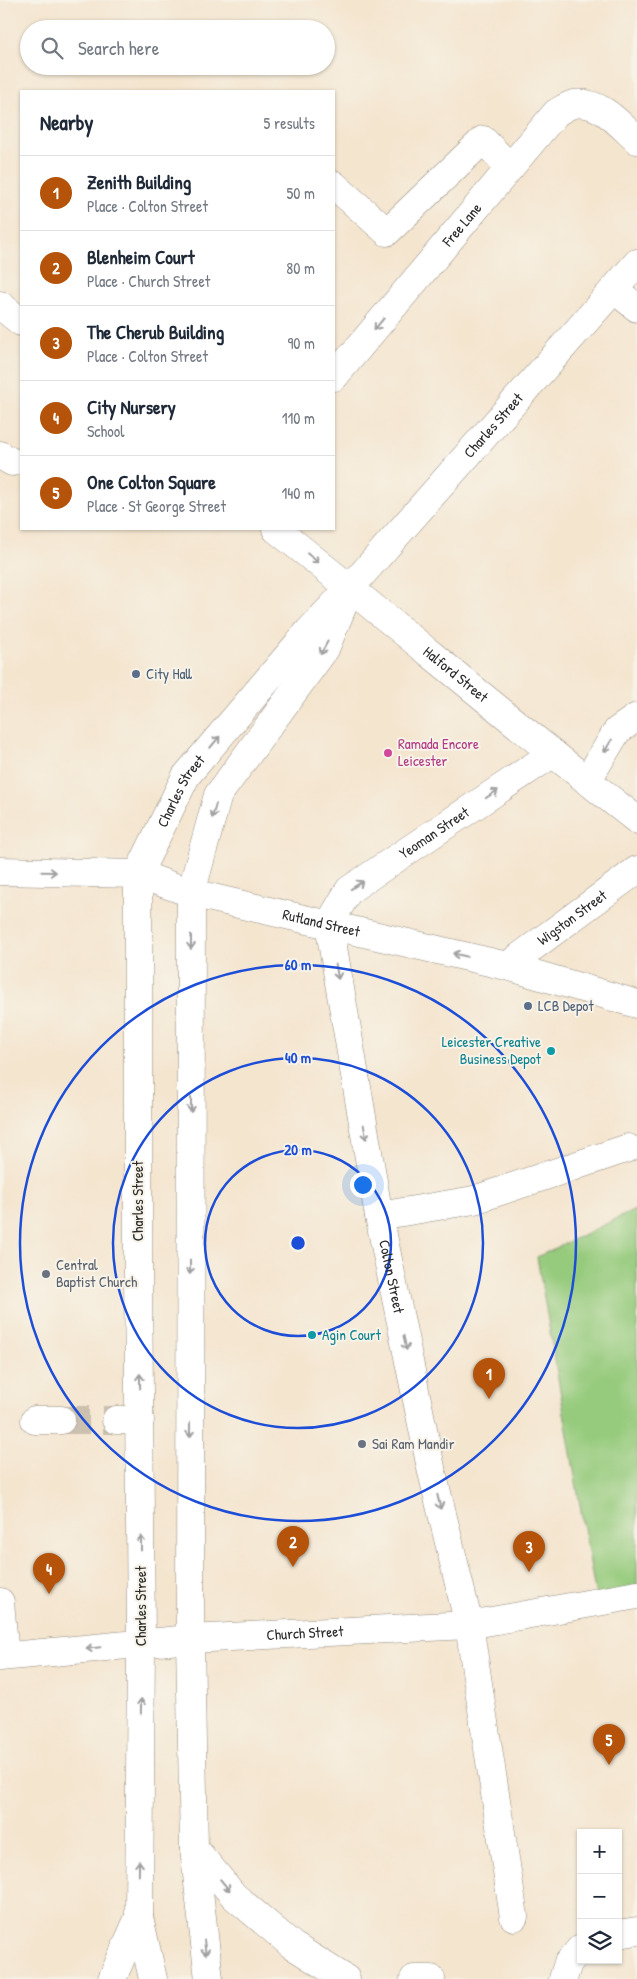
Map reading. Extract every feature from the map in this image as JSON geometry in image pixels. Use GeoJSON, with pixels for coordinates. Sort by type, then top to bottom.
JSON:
{"type":"FeatureCollection","features":[{"type":"Feature","properties":{"kind":"street","name":"Free Lane"},"geometry":{"type":"LineString","coordinates":[[335,376],[556,113],[573,104],[591,104],[605,111],[637,140]]}},
{"type":"Feature","properties":{"kind":"street"},"geometry":{"type":"LineString","coordinates":[[335,186],[387,232],[483,140],[510,167]]}},
{"type":"Feature","properties":{"kind":"street","name":"Charles Street"},"geometry":{"type":"LineString","coordinates":[[153,1979],[138,1917],[142,1643],[128,1420],[138,1271],[138,874],[186,776],[309,631],[350,588],[637,264]]}},
{"type":"Feature","properties":{"kind":"street"},"geometry":{"type":"LineString","coordinates":[[615,290],[637,308]]}},
{"type":"Feature","properties":{"kind":"street"},"geometry":{"type":"LineString","coordinates":[[0,305],[20,321]]}},
{"type":"Feature","properties":{"kind":"street","name":"Halford Street"},"geometry":{"type":"LineString","coordinates":[[277,530],[552,754],[637,820]]}},
{"type":"Feature","properties":{"kind":"street","name":"Charles Street"},"geometry":{"type":"LineString","coordinates":[[208,1979],[194,1848],[190,1639],[191,893],[218,795],[325,650],[350,588]]}},
{"type":"Feature","properties":{"kind":"street"},"geometry":{"type":"LineString","coordinates":[[587,781],[618,731],[637,717]]}},
{"type":"Feature","properties":{"kind":"street","name":"Yeoman Street"},"geometry":{"type":"LineString","coordinates":[[329,924],[349,890],[552,754]]}},
{"type":"Feature","properties":{"kind":"street","name":"Wigston Street"},"geometry":{"type":"LineString","coordinates":[[507,966],[637,870]]}},
{"type":"Feature","properties":{"kind":"street","name":"Rutland Street"},"geometry":{"type":"LineString","coordinates":[[0,871],[138,874],[191,893],[507,966],[637,1004]]}},
{"type":"Feature","properties":{"kind":"street","name":"Colton Street"},"geometry":{"type":"LineString","coordinates":[[329,924],[379,1216],[431,1468],[468,1625],[514,1917]]}},
{"type":"Feature","properties":{"kind":"street"},"geometry":{"type":"LineString","coordinates":[[379,1216],[474,1200],[628,1148]]}},
{"type":"Feature","properties":{"kind":"street","name":"Church Street"},"geometry":{"type":"LineString","coordinates":[[2,1656],[190,1639],[468,1625],[637,1595]]}},
{"type":"Feature","properties":{"kind":"street"},"geometry":{"type":"LineString","coordinates":[[0,1602],[2,1656]]}},
{"type":"Feature","properties":{"kind":"street"},"geometry":{"type":"LineString","coordinates":[[194,1848],[241,1902],[292,1945],[346,1979]]}},
{"type":"Feature","properties":{"kind":"street","name":"Charles Street"},"geometry":{"type":"LineString","coordinates":[[112,1979],[138,1917]]}},
{"type":"Feature","properties":{"kind":"street"},"geometry":{"type":"LineString","coordinates":[[622,1933],[637,1931]]}},
{"type":"Feature","properties":{"kind":"street"},"geometry":{"type":"LineString","coordinates":[[563,1979],[568,1963],[577,1953]]}},
{"type":"Feature","properties":{"kind":"street"},"geometry":{"type":"LineString","coordinates":[[414,1979],[430,1979]]}},
{"type":"Feature","properties":{"kind":"green space"},"geometry":{"type":"Polygon","coordinates":[[[637,1209],[637,1595],[597,1603],[537,1257],[637,1209]]]}},
{"type":"Feature","properties":{"kind":"tunnel"},"geometry":{"type":"LineString","coordinates":[[61,1420],[116,1420]]}},
{"type":"Feature","properties":{"kind":"place","name":"City Hall"},"geometry":{"type":"Point","coordinates":[136,674]}},
{"type":"Feature","properties":{"kind":"place","name":"Ramada Encore Leicester"},"geometry":{"type":"Point","coordinates":[388,753]}},
{"type":"Feature","properties":{"kind":"place","name":"LCB Depot"},"geometry":{"type":"Point","coordinates":[528,1006]}},
{"type":"Feature","properties":{"kind":"place","name":"Leicester Creative Business Depot"},"geometry":{"type":"Point","coordinates":[551,1051]}},
{"type":"Feature","properties":{"kind":"place","name":"Central Baptist Church"},"geometry":{"type":"Point","coordinates":[46,1274]}},
{"type":"Feature","properties":{"kind":"place","name":"Agin Court"},"geometry":{"type":"Point","coordinates":[312,1335]}},
{"type":"Feature","properties":{"kind":"place","name":"Zenith Building"},"geometry":{"type":"Point","coordinates":[489,1399]}},
{"type":"Feature","properties":{"kind":"place","name":"Sai Ram Mandir"},"geometry":{"type":"Point","coordinates":[362,1444]}},
{"type":"Feature","properties":{"kind":"place","name":"Blenheim Court"},"geometry":{"type":"Point","coordinates":[293,1567]}},
{"type":"Feature","properties":{"kind":"place","name":"The Cherub Building"},"geometry":{"type":"Point","coordinates":[529,1572]}},
{"type":"Feature","properties":{"kind":"place","name":"City Nursery"},"geometry":{"type":"Point","coordinates":[49,1594]}},
{"type":"Feature","properties":{"kind":"place","name":"One Colton Square"},"geometry":{"type":"Point","coordinates":[609,1765]}}]}
